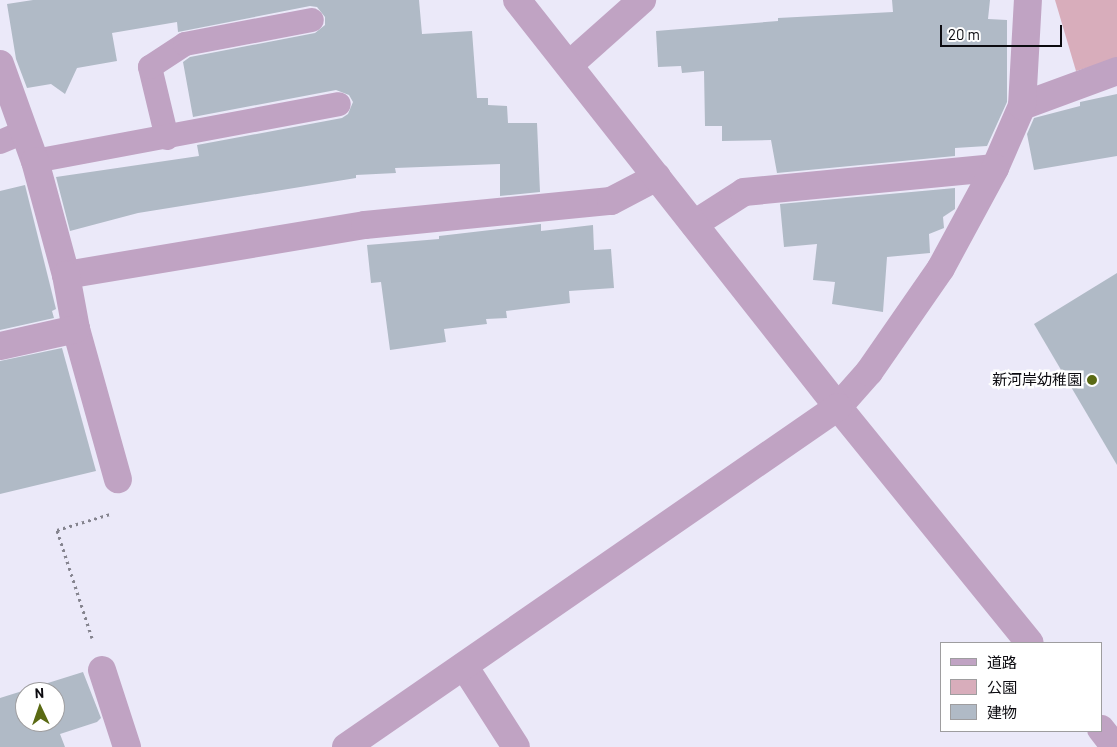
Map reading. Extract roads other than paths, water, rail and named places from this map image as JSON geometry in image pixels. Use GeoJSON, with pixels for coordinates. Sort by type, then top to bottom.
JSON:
{"type":"FeatureCollection","features":[{"type":"Feature","properties":{"kind":"street"},"geometry":{"type":"LineString","coordinates":[[518,0],[838,407],[1029,642]]}},
{"type":"Feature","properties":{"kind":"street"},"geometry":{"type":"LineString","coordinates":[[346,747],[838,407],[869,372],[941,268],[995,168],[1022,106],[1028,0]]}},
{"type":"Feature","properties":{"kind":"street"},"geometry":{"type":"LineString","coordinates":[[569,65],[632,3]]}},
{"type":"Feature","properties":{"kind":"street"},"geometry":{"type":"LineString","coordinates":[[1022,106],[1117,70]]}},
{"type":"Feature","properties":{"kind":"street"},"geometry":{"type":"LineString","coordinates":[[1,72],[12,137],[35,161],[66,276],[76,328],[118,479]]}},
{"type":"Feature","properties":{"kind":"street"},"geometry":{"type":"LineString","coordinates":[[694,224],[744,192],[995,168]]}},
{"type":"Feature","properties":{"kind":"street"},"geometry":{"type":"LineString","coordinates":[[66,276],[365,225],[611,201],[657,177]]}},
{"type":"Feature","properties":{"kind":"street"},"geometry":{"type":"LineString","coordinates":[[0,346],[76,328]]}},
{"type":"Feature","properties":{"kind":"street"},"geometry":{"type":"LineString","coordinates":[[464,666],[516,747]]}},
{"type":"Feature","properties":{"kind":"street"},"geometry":{"type":"LineString","coordinates":[[102,670],[124,746]]}},
{"type":"Feature","properties":{"kind":"street"},"geometry":{"type":"LineString","coordinates":[[1102,731],[1115,747]]}},
{"type":"Feature","properties":{"kind":"lane"},"geometry":{"type":"LineString","coordinates":[[167,138],[150,67],[185,44],[312,20]]}},
{"type":"Feature","properties":{"kind":"lane"},"geometry":{"type":"LineString","coordinates":[[35,161],[167,138],[340,104]]}},
{"type":"Feature","properties":{"kind":"place","name":"新河岸幼稚園"},"geometry":{"type":"Point","coordinates":[1092,380]}}]}
